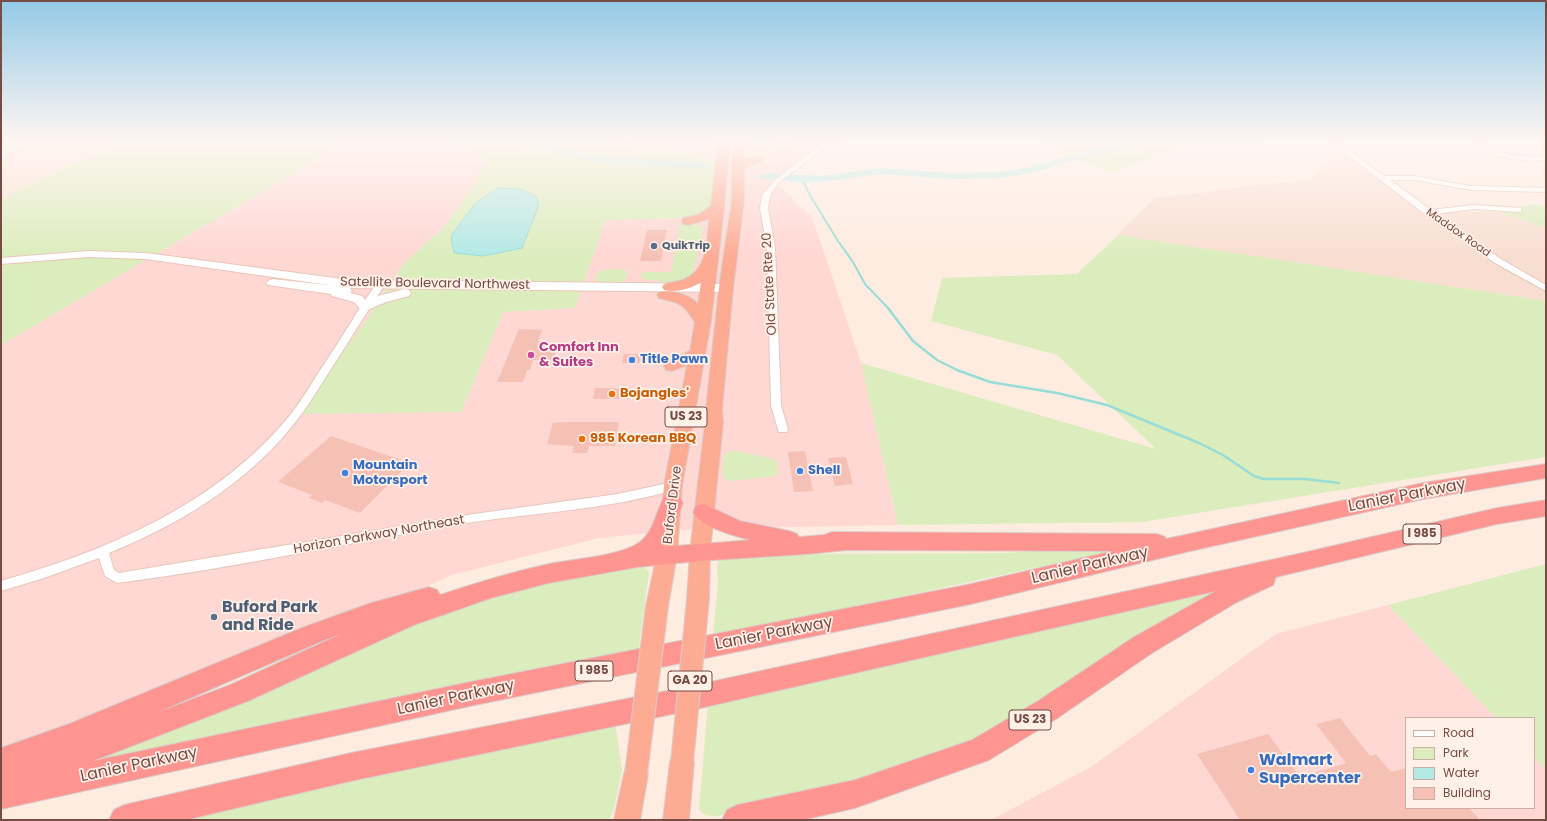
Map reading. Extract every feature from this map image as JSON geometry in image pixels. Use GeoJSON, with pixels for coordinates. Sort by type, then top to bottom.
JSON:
{"type":"FeatureCollection","features":[{"type":"Feature","properties":{"kind":"highway","name":"Buford Drive"},"geometry":{"type":"LineString","coordinates":[[627,820],[636,774],[657,606],[667,555],[672,495],[703,321],[718,207],[720,181]]}},
{"type":"Feature","properties":{"kind":"highway","name":"US 23"},"geometry":{"type":"LineString","coordinates":[[700,552],[726,292],[738,200],[739,181]]}},
{"type":"Feature","properties":{"kind":"highway"},"geometry":{"type":"LineString","coordinates":[[714,234],[705,226],[688,221],[702,218],[718,207]]}},
{"type":"Feature","properties":{"kind":"highway"},"geometry":{"type":"LineString","coordinates":[[666,291],[694,281],[701,276],[711,260]]}},
{"type":"Feature","properties":{"kind":"highway"},"geometry":{"type":"LineString","coordinates":[[666,291],[682,298],[691,305],[696,314],[703,321]]}},
{"type":"Feature","properties":{"kind":"highway"},"geometry":{"type":"LineString","coordinates":[[693,378],[672,366],[697,354]]}},
{"type":"Feature","properties":{"kind":"highway","name":"Lanier Parkway"},"geometry":{"type":"LineString","coordinates":[[1,795],[470,694],[971,594],[1186,543],[1423,491],[1546,471]]}},
{"type":"Feature","properties":{"kind":"highway"},"geometry":{"type":"LineString","coordinates":[[619,561],[640,554],[654,544],[657,540],[672,495]]}},
{"type":"Feature","properties":{"kind":"highway","name":"I 985"},"geometry":{"type":"LineString","coordinates":[[124,820],[351,767],[692,698],[1298,563],[1498,516],[1546,508]]}},
{"type":"Feature","properties":{"kind":"highway"},"geometry":{"type":"LineString","coordinates":[[704,512],[735,528],[782,540],[844,542],[949,540],[1186,543]]}},
{"type":"Feature","properties":{"kind":"highway"},"geometry":{"type":"LineString","coordinates":[[1,761],[72,736],[313,634],[371,613],[434,596],[517,582],[619,561],[700,552],[810,546],[844,542]]}},
{"type":"Feature","properties":{"kind":"highway","name":"GA 20"},"geometry":{"type":"LineString","coordinates":[[676,820],[698,600],[700,552]]}},
{"type":"Feature","properties":{"kind":"highway","name":"US 23"},"geometry":{"type":"LineString","coordinates":[[737,820],[856,794],[979,751],[1047,710],[1143,645],[1229,595],[1298,563]]}},
{"type":"Feature","properties":{"kind":"highway"},"geometry":{"type":"LineString","coordinates":[[1,778],[52,763],[109,743],[236,694],[371,632],[421,611],[465,596],[517,582]]}},
{"type":"Feature","properties":{"kind":"main road","name":"Satellite Boulevard Northwest"},"geometry":{"type":"LineString","coordinates":[[1,261],[88,254],[146,256],[405,293],[726,292]]}},
{"type":"Feature","properties":{"kind":"main road","name":"Satellite Boulevard Northwest"},"geometry":{"type":"LineString","coordinates":[[1,268],[84,262],[137,263],[326,290],[378,288],[666,291]]}},
{"type":"Feature","properties":{"kind":"main road"},"geometry":{"type":"LineString","coordinates":[[326,290],[358,299],[365,308],[382,299],[405,293]]}},
{"type":"Feature","properties":{"kind":"street","name":"Old State Rte 20"},"geometry":{"type":"LineString","coordinates":[[777,181],[766,195],[764,208],[771,248],[776,405],[783,430]]}},
{"type":"Feature","properties":{"kind":"street","name":"Maddox Road"},"geometry":{"type":"LineString","coordinates":[[1386,181],[1498,261],[1546,288]]}},
{"type":"Feature","properties":{"kind":"street"},"geometry":{"type":"LineString","coordinates":[[1433,181],[1470,188],[1546,190]]}},
{"type":"Feature","properties":{"kind":"street"},"geometry":{"type":"LineString","coordinates":[[1429,213],[1473,207],[1518,210]]}},
{"type":"Feature","properties":{"kind":"street"},"geometry":{"type":"LineString","coordinates":[[1,586],[62,567],[103,552],[146,532],[199,502],[236,475],[266,449],[294,417],[378,288]]}},
{"type":"Feature","properties":{"kind":"street","name":"Horizon Parkway Northeast"},"geometry":{"type":"LineString","coordinates":[[103,552],[108,573],[117,578],[449,523],[618,498],[672,495]]}},
{"type":"Feature","properties":{"kind":"shaded area"},"geometry":{"type":"Polygon","coordinates":[[[1,181],[37,181],[1,199],[1,181]]]}},
{"type":"Feature","properties":{"kind":"shaded area"},"geometry":{"type":"Polygon","coordinates":[[[280,181],[476,181],[444,227],[403,264],[372,312],[461,412],[503,312],[575,308],[605,220],[722,217],[726,181],[778,181],[776,183],[812,217],[861,363],[898,525],[692,529],[599,538],[452,575],[351,621],[1,752],[1,345],[280,181]]]}},
{"type":"Feature","properties":{"kind":"shaded area"},"geometry":{"type":"Polygon","coordinates":[[[1293,181],[1384,181],[1423,211],[1499,212],[1546,228],[1546,301],[1117,235],[1155,198],[1293,181]]]}},
{"type":"Feature","properties":{"kind":"shaded area"},"geometry":{"type":"Polygon","coordinates":[[[1388,605],[1495,717],[1405,717],[1405,809],[1535,809],[1535,758],[1546,770],[1546,820],[991,820],[1091,767],[1276,634],[1388,605]]]}},
{"type":"Feature","properties":{"kind":"green space"},"geometry":{"type":"Polygon","coordinates":[[[37,181],[280,181],[1,345],[1,199],[37,181]]]}},
{"type":"Feature","properties":{"kind":"green space"},"geometry":{"type":"Polygon","coordinates":[[[476,181],[726,181],[722,217],[605,220],[575,308],[503,312],[461,412],[298,414],[372,312],[403,264],[444,227],[476,181]]]}},
{"type":"Feature","properties":{"kind":"green space"},"geometry":{"type":"Polygon","coordinates":[[[1533,204],[1546,207],[1546,228],[1499,212],[1533,204]]]}},
{"type":"Feature","properties":{"kind":"green space"},"geometry":{"type":"Polygon","coordinates":[[[696,224],[703,228],[693,274],[685,281],[669,283],[643,279],[641,277],[642,272],[671,272],[679,228],[681,225],[696,224]]]}},
{"type":"Feature","properties":{"kind":"green space"},"geometry":{"type":"Polygon","coordinates":[[[1118,235],[1546,301],[1546,457],[1142,522],[898,525],[861,363],[1156,449],[1057,355],[931,321],[942,278],[1077,274],[1118,235]]]}},
{"type":"Feature","properties":{"kind":"green space"},"geometry":{"type":"Polygon","coordinates":[[[621,269],[628,273],[625,279],[620,283],[604,284],[595,280],[597,274],[603,270],[621,269]]]}},
{"type":"Feature","properties":{"kind":"green space"},"geometry":{"type":"Polygon","coordinates":[[[732,450],[773,459],[777,462],[778,473],[775,476],[732,481],[727,480],[722,475],[724,455],[732,450]]]}},
{"type":"Feature","properties":{"kind":"green space"},"geometry":{"type":"Polygon","coordinates":[[[1115,548],[1113,551],[713,637],[718,583],[717,567],[718,561],[721,559],[774,554],[1006,553],[1062,549],[1115,548]]]}},
{"type":"Feature","properties":{"kind":"green space"},"geometry":{"type":"Polygon","coordinates":[[[1546,564],[1546,770],[1535,758],[1535,717],[1495,717],[1388,605],[1546,564]]]}},
{"type":"Feature","properties":{"kind":"green space"},"geometry":{"type":"Polygon","coordinates":[[[642,565],[648,570],[649,573],[638,653],[1,784],[445,610],[538,585],[642,565]]]}},
{"type":"Feature","properties":{"kind":"green space"},"geometry":{"type":"Polygon","coordinates":[[[1255,577],[1203,599],[1163,620],[1104,656],[1040,700],[964,746],[846,784],[723,815],[710,816],[699,810],[708,702],[1255,577]]]}},
{"type":"Feature","properties":{"kind":"green space"},"geometry":{"type":"Polygon","coordinates":[[[615,722],[622,770],[614,809],[609,820],[184,820],[615,722]]]}},
{"type":"Feature","properties":{"kind":"water"},"geometry":{"type":"Polygon","coordinates":[[[498,188],[521,189],[536,197],[539,205],[522,248],[483,256],[454,253],[451,236],[475,204],[498,188]]]}},
{"type":"Feature","properties":{"kind":"building","name":"QuikTrip"},"geometry":{"type":"Polygon","coordinates":[[[647,230],[667,230],[661,261],[640,261],[647,230]]]}},
{"type":"Feature","properties":{"kind":"building","name":"Comfort Inn & Suites"},"geometry":{"type":"Polygon","coordinates":[[[519,329],[542,330],[538,341],[541,341],[537,350],[556,351],[553,360],[533,360],[530,370],[527,370],[523,382],[497,382],[519,329]]]}},
{"type":"Feature","properties":{"kind":"building","name":"Title Pawn"},"geometry":{"type":"Polygon","coordinates":[[[624,354],[641,354],[640,363],[622,363],[624,354]]]}},
{"type":"Feature","properties":{"kind":"building","name":"Bojangles'"},"geometry":{"type":"Polygon","coordinates":[[[595,388],[631,389],[629,399],[593,399],[595,388]]]}},
{"type":"Feature","properties":{"kind":"building","name":"985 Korean BBQ"},"geometry":{"type":"Polygon","coordinates":[[[619,422],[615,446],[589,446],[587,453],[572,453],[574,446],[547,444],[553,423],[619,422]]]}},
{"type":"Feature","properties":{"kind":"building","name":"Mountain Motorsport"},"geometry":{"type":"Polygon","coordinates":[[[331,436],[410,463],[360,513],[325,500],[322,503],[309,498],[312,495],[278,482],[331,436]]]}},
{"type":"Feature","properties":{"kind":"building","name":"Shell"},"geometry":{"type":"Polygon","coordinates":[[[805,451],[813,491],[794,492],[788,452],[805,451]]]}},
{"type":"Feature","properties":{"kind":"building","name":"Shell"},"geometry":{"type":"Polygon","coordinates":[[[846,457],[853,484],[835,486],[828,458],[846,457]]]}},
{"type":"Feature","properties":{"kind":"building","name":"Walmart Supercenter"},"geometry":{"type":"Polygon","coordinates":[[[1340,718],[1370,756],[1376,754],[1391,772],[1405,768],[1405,809],[1470,809],[1480,820],[1240,820],[1197,754],[1268,734],[1300,777],[1346,763],[1316,724],[1340,718]]]}},
{"type":"Feature","properties":{"kind":"waterway"},"geometry":{"type":"LineString","coordinates":[[801,181],[805,184],[808,192],[838,241],[853,262],[865,284],[889,309]]}},
{"type":"Feature","properties":{"kind":"waterway"},"geometry":{"type":"LineString","coordinates":[[888,308],[913,341],[937,360],[957,370],[990,382],[1057,393],[1107,405],[1199,443],[1223,455],[1254,476],[1264,479],[1305,479],[1339,483]]}},
{"type":"Feature","properties":{"kind":"place","name":"QuikTrip"},"geometry":{"type":"Point","coordinates":[654,246]}},
{"type":"Feature","properties":{"kind":"place","name":"Comfort Inn & Suites"},"geometry":{"type":"Point","coordinates":[531,355]}},
{"type":"Feature","properties":{"kind":"place","name":"Title Pawn"},"geometry":{"type":"Point","coordinates":[632,360]}},
{"type":"Feature","properties":{"kind":"place","name":"Bojangles'"},"geometry":{"type":"Point","coordinates":[612,394]}},
{"type":"Feature","properties":{"kind":"place","name":"985 Korean BBQ"},"geometry":{"type":"Point","coordinates":[582,439]}},
{"type":"Feature","properties":{"kind":"place","name":"Shell"},"geometry":{"type":"Point","coordinates":[800,471]}},
{"type":"Feature","properties":{"kind":"place","name":"Mountain Motorsport"},"geometry":{"type":"Point","coordinates":[345,473]}},
{"type":"Feature","properties":{"kind":"place","name":"Buford Park and Ride"},"geometry":{"type":"Point","coordinates":[214,617]}},
{"type":"Feature","properties":{"kind":"place","name":"Walmart Supercenter"},"geometry":{"type":"Point","coordinates":[1251,770]}}]}
